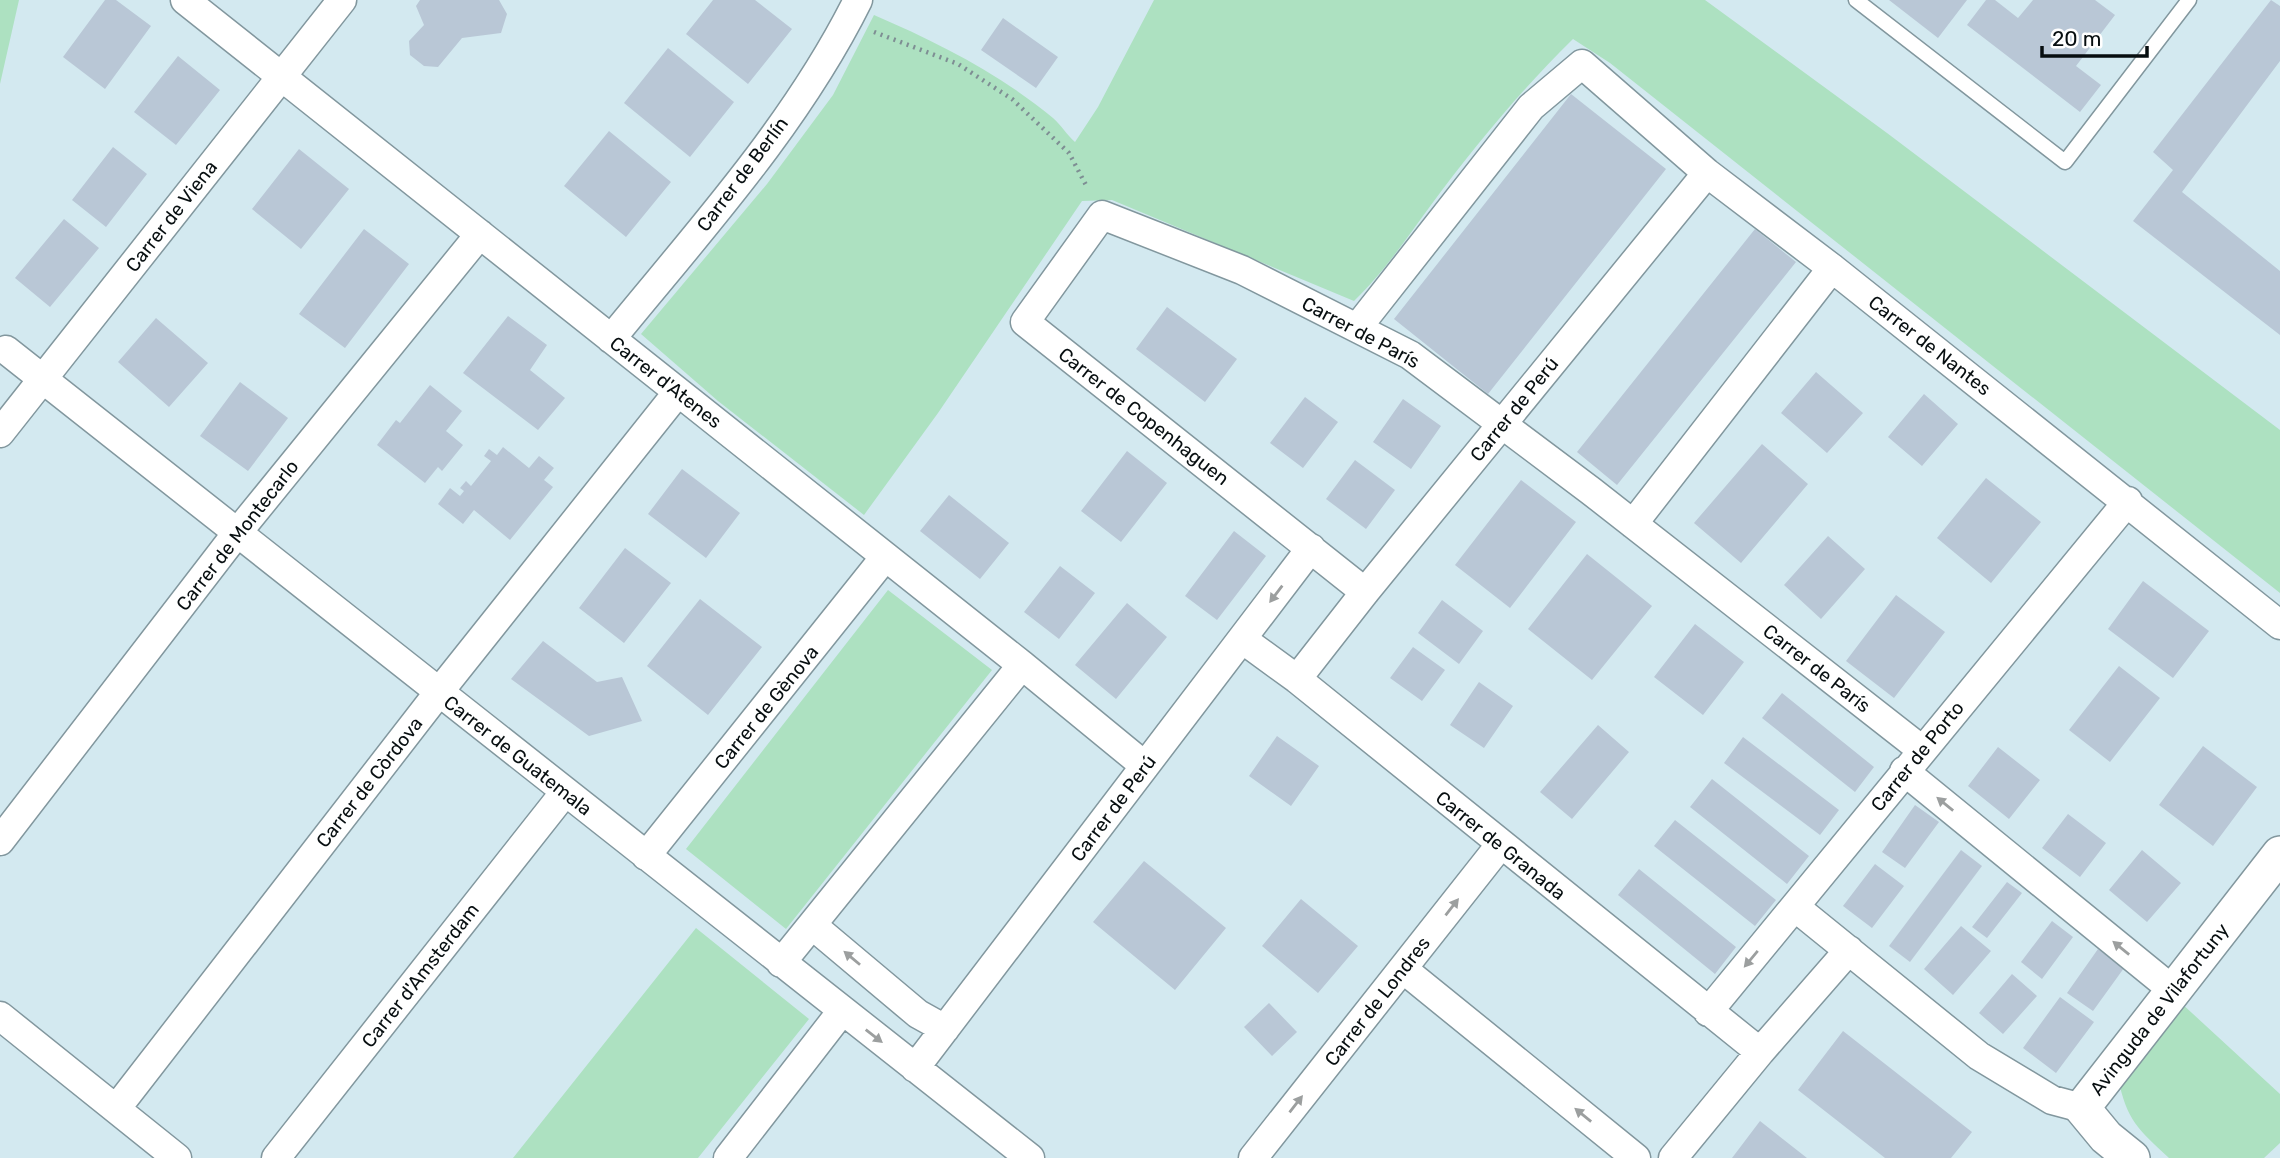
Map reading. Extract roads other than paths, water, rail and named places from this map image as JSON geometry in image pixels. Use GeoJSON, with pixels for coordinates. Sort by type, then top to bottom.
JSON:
{"type":"FeatureCollection","features":[{"type":"Feature","properties":{"kind":"street","name":"Carrer d'Atenes"},"geometry":{"type":"LineString","coordinates":[[185,0],[1145,766]]}},
{"type":"Feature","properties":{"kind":"street","name":"Carrer de Viena"},"geometry":{"type":"LineString","coordinates":[[0,433],[342,0]]}},
{"type":"Feature","properties":{"kind":"street","name":"Carrer de Berlín"},"geometry":{"type":"LineString","coordinates":[[611,339],[752,166],[836,44],[853,11]]}},
{"type":"Feature","properties":{"kind":"street","name":"Carrer de Nantes"},"geometry":{"type":"LineString","coordinates":[[1357,328],[1531,107],[1582,64],[1707,173],[2128,501],[2280,625]]}},
{"type":"Feature","properties":{"kind":"street","name":"Carrer de Perú"},"geometry":{"type":"LineString","coordinates":[[1297,679],[1707,173]]}},
{"type":"Feature","properties":{"kind":"street","name":"Carrer de París"},"geometry":{"type":"LineString","coordinates":[[1102,215],[1242,270],[1410,355],[1633,524],[1913,761],[2174,990]]}},
{"type":"Feature","properties":{"kind":"street","name":"Carrer de Copenhaguen"},"geometry":{"type":"LineString","coordinates":[[1102,215],[1025,322],[1365,592]]}},
{"type":"Feature","properties":{"kind":"street","name":"Carrer de Montecarlo"},"geometry":{"type":"LineString","coordinates":[[0,841],[237,533],[480,234]]}},
{"type":"Feature","properties":{"kind":"street"},"geometry":{"type":"LineString","coordinates":[[1633,524],[1832,268]]}},
{"type":"Feature","properties":{"kind":"street","name":"Carrer de Guatemala"},"geometry":{"type":"LineString","coordinates":[[6,350],[1030,1158]]}},
{"type":"Feature","properties":{"kind":"street","name":"Carrer de Còrdova"},"geometry":{"type":"LineString","coordinates":[[116,1109],[439,692],[678,392]]}},
{"type":"Feature","properties":{"kind":"street","name":"Carrer de Porto"},"geometry":{"type":"LineString","coordinates":[[1707,1012],[2128,501]]}},
{"type":"Feature","properties":{"kind":"street","name":"Carrer de Perú"},"geometry":{"type":"LineString","coordinates":[[915,1068],[1311,548]]}},
{"type":"Feature","properties":{"kind":"street","name":"Carrer de Gènova"},"geometry":{"type":"LineString","coordinates":[[646,856],[886,557]]}},
{"type":"Feature","properties":{"kind":"street","name":"Carrer de Granada"},"geometry":{"type":"LineString","coordinates":[[1241,639],[1297,679],[1759,1052]]}},
{"type":"Feature","properties":{"kind":"street"},"geometry":{"type":"LineString","coordinates":[[781,963],[1021,665]]}},
{"type":"Feature","properties":{"kind":"street","name":"Carrer d'Amsterdam"},"geometry":{"type":"LineString","coordinates":[[276,1158],[565,792]]}},
{"type":"Feature","properties":{"kind":"street","name":"Carrer de Londres"},"geometry":{"type":"LineString","coordinates":[[1253,1158],[1501,844]]}},
{"type":"Feature","properties":{"kind":"street","name":"Avinguda de Vilafortuny"},"geometry":{"type":"LineString","coordinates":[[2132,1158],[2106,1137],[2082,1108],[2280,854]]}},
{"type":"Feature","properties":{"kind":"street"},"geometry":{"type":"LineString","coordinates":[[1795,907],[1979,1056],[2052,1100],[2082,1108]]}},
{"type":"Feature","properties":{"kind":"street"},"geometry":{"type":"LineString","coordinates":[[812,925],[918,1014],[945,1029]]}},
{"type":"Feature","properties":{"kind":"street"},"geometry":{"type":"LineString","coordinates":[[1672,1158],[1759,1052],[1849,950]]}},
{"type":"Feature","properties":{"kind":"street"},"geometry":{"type":"LineString","coordinates":[[1403,969],[1636,1158]]}},
{"type":"Feature","properties":{"kind":"street"},"geometry":{"type":"LineString","coordinates":[[740,1154],[842,1011]]}},
{"type":"Feature","properties":{"kind":"street"},"geometry":{"type":"LineString","coordinates":[[0,1016],[177,1158]]}},
{"type":"Feature","properties":{"kind":"lane"},"geometry":{"type":"LineString","coordinates":[[1856,0],[2065,162],[2189,0]]}}]}
